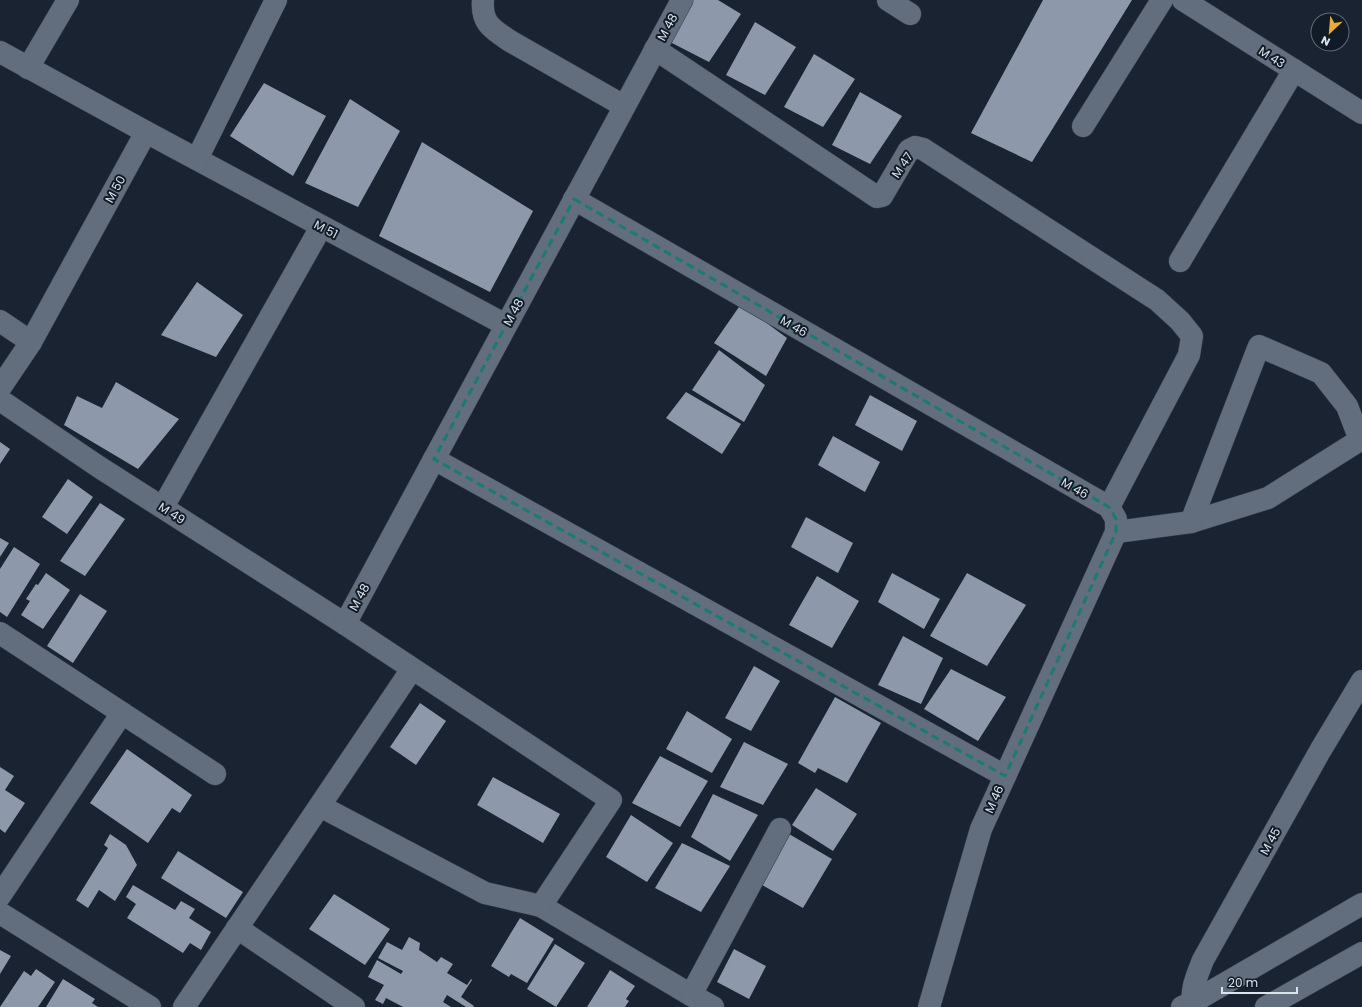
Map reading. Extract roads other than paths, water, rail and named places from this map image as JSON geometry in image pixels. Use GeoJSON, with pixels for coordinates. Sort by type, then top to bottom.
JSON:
{"type":"FeatureCollection","features":[{"type":"Feature","properties":{"kind":"street"},"geometry":{"type":"LineString","coordinates":[[28,68],[68,0]]}},
{"type":"Feature","properties":{"kind":"street"},"geometry":{"type":"LineString","coordinates":[[197,159],[276,0]]}},
{"type":"Feature","properties":{"kind":"street"},"geometry":{"type":"LineString","coordinates":[[483,0],[482,12],[488,23],[498,32],[510,41],[624,106]]}},
{"type":"Feature","properties":{"kind":"street","name":"M 48"},"geometry":{"type":"LineString","coordinates":[[345,624],[682,0]]}},
{"type":"Feature","properties":{"kind":"street"},"geometry":{"type":"LineString","coordinates":[[888,0],[910,14]]}},
{"type":"Feature","properties":{"kind":"street"},"geometry":{"type":"LineString","coordinates":[[1083,126],[1162,0]]}},
{"type":"Feature","properties":{"kind":"street","name":"M 43"},"geometry":{"type":"LineString","coordinates":[[1183,0],[1362,113]]}},
{"type":"Feature","properties":{"kind":"street","name":"M 47"},"geometry":{"type":"LineString","coordinates":[[656,49],[877,197],[882,196],[909,150],[916,147],[923,149],[1157,300],[1180,321],[1192,336],[1189,355],[1109,507]]}},
{"type":"Feature","properties":{"kind":"street"},"geometry":{"type":"LineString","coordinates":[[0,52],[146,132]]}},
{"type":"Feature","properties":{"kind":"street"},"geometry":{"type":"LineString","coordinates":[[1180,260],[1294,70]]}},
{"type":"Feature","properties":{"kind":"street","name":"M 51"},"geometry":{"type":"LineString","coordinates":[[146,132],[506,326]]}},
{"type":"Feature","properties":{"kind":"street","name":"M 50"},"geometry":{"type":"LineString","coordinates":[[0,388],[31,342],[146,132]]}},
{"type":"Feature","properties":{"kind":"street","name":"M 46"},"geometry":{"type":"LineString","coordinates":[[574,199],[1109,507]]}},
{"type":"Feature","properties":{"kind":"street"},"geometry":{"type":"LineString","coordinates":[[163,508],[321,227]]}},
{"type":"Feature","properties":{"kind":"street"},"geometry":{"type":"LineString","coordinates":[[0,321],[31,342]]}},
{"type":"Feature","properties":{"kind":"street"},"geometry":{"type":"LineString","coordinates":[[1109,507],[1116,519],[1116,532],[1191,522],[1268,498],[1361,440],[1347,406],[1321,373],[1259,346],[1191,522]]}},
{"type":"Feature","properties":{"kind":"street","name":"M 49"},"geometry":{"type":"LineString","coordinates":[[0,400],[163,508],[345,624],[611,800],[541,906]]}},
{"type":"Feature","properties":{"kind":"street"},"geometry":{"type":"LineString","coordinates":[[434,459],[1005,776]]}},
{"type":"Feature","properties":{"kind":"street","name":"M 46"},"geometry":{"type":"LineString","coordinates":[[929,1007],[981,829],[1116,532]]}},
{"type":"Feature","properties":{"kind":"street"},"geometry":{"type":"LineString","coordinates":[[0,633],[215,774]]}},
{"type":"Feature","properties":{"kind":"street"},"geometry":{"type":"LineString","coordinates":[[184,1007],[412,669]]}},
{"type":"Feature","properties":{"kind":"street","name":"M 45"},"geometry":{"type":"LineString","coordinates":[[1190,1005],[1195,981],[1203,960],[1320,751],[1362,681]]}},
{"type":"Feature","properties":{"kind":"street"},"geometry":{"type":"LineString","coordinates":[[0,896],[122,713]]}},
{"type":"Feature","properties":{"kind":"street"},"geometry":{"type":"LineString","coordinates":[[320,806],[485,893],[541,906],[690,995],[713,1007]]}},
{"type":"Feature","properties":{"kind":"street"},"geometry":{"type":"LineString","coordinates":[[690,995],[780,829]]}},
{"type":"Feature","properties":{"kind":"street"},"geometry":{"type":"LineString","coordinates":[[1190,1005],[1362,904]]}},
{"type":"Feature","properties":{"kind":"street"},"geometry":{"type":"LineString","coordinates":[[0,913],[150,1007]]}},
{"type":"Feature","properties":{"kind":"street"},"geometry":{"type":"LineString","coordinates":[[237,928],[354,1007]]}},
{"type":"Feature","properties":{"kind":"street"},"geometry":{"type":"LineString","coordinates":[[1266,1007],[1362,953]]}}]}
